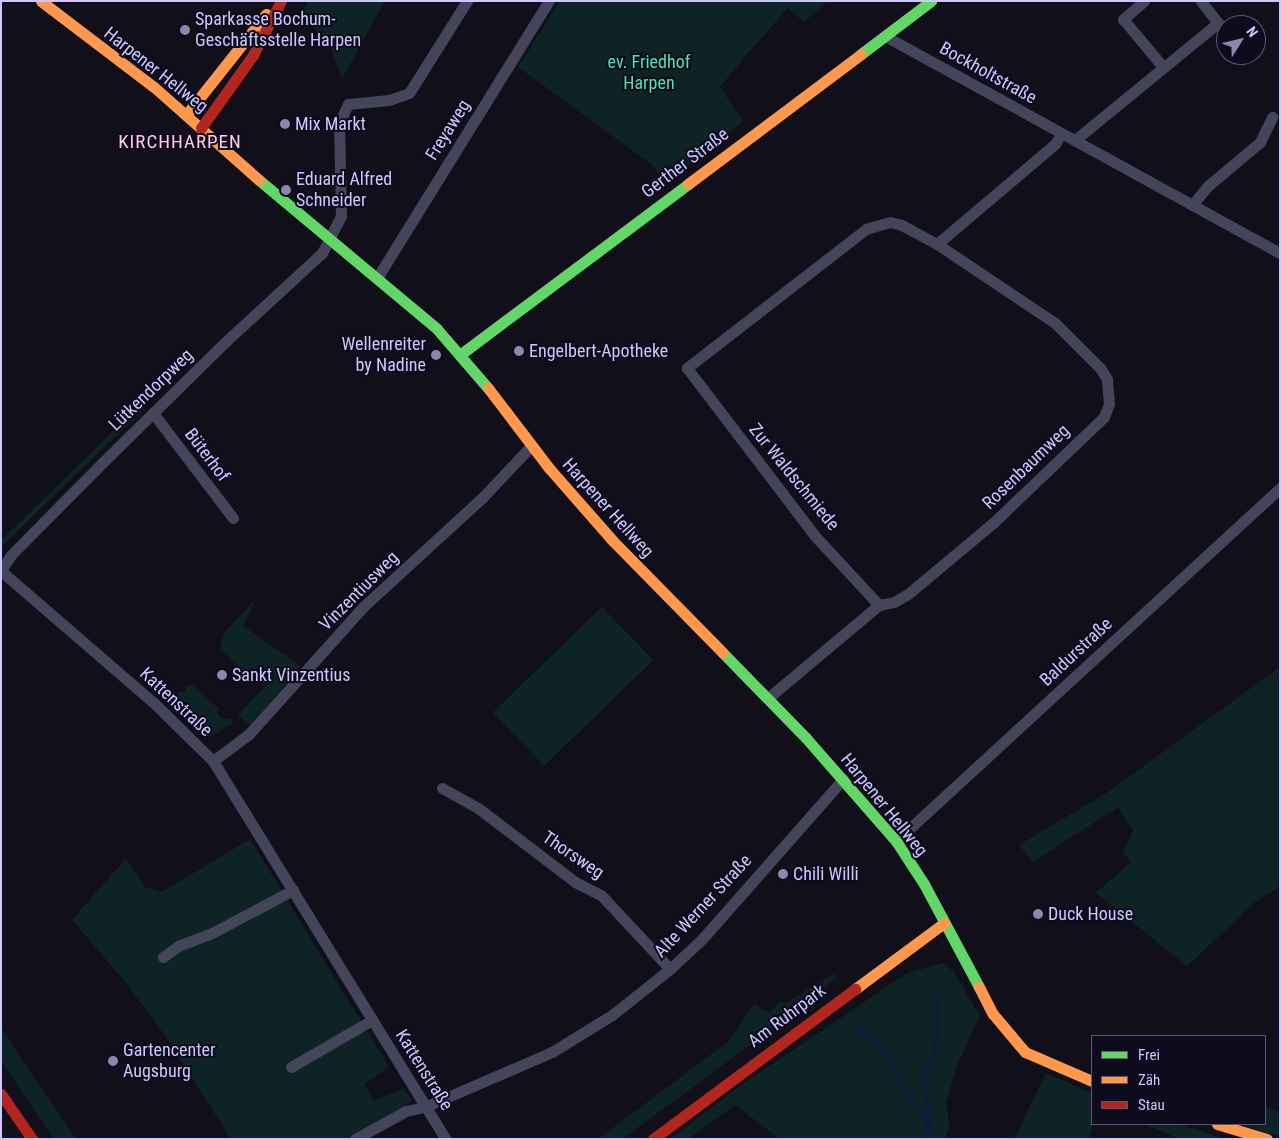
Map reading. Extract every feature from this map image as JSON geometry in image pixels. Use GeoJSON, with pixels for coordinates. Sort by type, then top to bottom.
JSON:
{"type":"FeatureCollection","features":[{"type":"Feature","properties":{"kind":"main road","name":"Harpener Hellweg"},"geometry":{"type":"LineString","coordinates":[[41,1],[74,29],[122,61],[330,241],[414,307],[461,354],[532,446],[612,540],[768,698],[843,779],[896,841],[944,923],[993,1014],[1013,1041],[1025,1052],[1091,1081]]}},
{"type":"Feature","properties":{"kind":"main road"},"geometry":{"type":"LineString","coordinates":[[186,115],[279,1]]}},
{"type":"Feature","properties":{"kind":"main road"},"geometry":{"type":"LineString","coordinates":[[201,128],[248,62],[279,1]]}},
{"type":"Feature","properties":{"kind":"main road","name":"Gerther Straße"},"geometry":{"type":"LineString","coordinates":[[461,354],[931,1]]}},
{"type":"Feature","properties":{"kind":"main road","name":"Am Ruhrpark"},"geometry":{"type":"LineString","coordinates":[[653,1139],[944,923]]}},
{"type":"Feature","properties":{"kind":"main road"},"geometry":{"type":"LineString","coordinates":[[1,1094],[32,1139]]}},
{"type":"Feature","properties":{"kind":"main road"},"geometry":{"type":"LineString","coordinates":[[1220,1125],[1267,1139]]}},
{"type":"Feature","properties":{"kind":"street","name":"Lütkendorpweg"},"geometry":{"type":"LineString","coordinates":[[1,570],[35,529],[153,413],[322,253],[330,241],[341,216],[339,124],[348,104],[389,100],[409,93],[467,1]]}},
{"type":"Feature","properties":{"kind":"street","name":"Freyaweg"},"geometry":{"type":"LineString","coordinates":[[377,278],[549,1]]}},
{"type":"Feature","properties":{"kind":"street"},"geometry":{"type":"LineString","coordinates":[[1144,1],[1123,19],[1163,68]]}},
{"type":"Feature","properties":{"kind":"street"},"geometry":{"type":"LineString","coordinates":[[1075,140],[1218,23],[1200,1]]}},
{"type":"Feature","properties":{"kind":"street","name":"Bockholtstraße"},"geometry":{"type":"LineString","coordinates":[[885,36],[1280,253]]}},
{"type":"Feature","properties":{"kind":"street"},"geometry":{"type":"LineString","coordinates":[[1192,205],[1209,185],[1260,142],[1272,117]]}},
{"type":"Feature","properties":{"kind":"street"},"geometry":{"type":"LineString","coordinates":[[937,244],[1055,144],[1061,134]]}},
{"type":"Feature","properties":{"kind":"street","name":"Rosenbaumweg"},"geometry":{"type":"LineString","coordinates":[[687,368],[866,229],[890,222],[902,225],[937,244],[1055,323],[1079,344],[1107,379],[1109,404],[1104,417],[993,523],[908,594],[894,602],[879,604],[768,698]]}},
{"type":"Feature","properties":{"kind":"street","name":"Zur Waldschmiede"},"geometry":{"type":"LineString","coordinates":[[687,368],[815,536],[879,604]]}},
{"type":"Feature","properties":{"kind":"street","name":"Büterhof"},"geometry":{"type":"LineString","coordinates":[[153,413],[232,518]]}},
{"type":"Feature","properties":{"kind":"street","name":"Vinzentiusweg"},"geometry":{"type":"LineString","coordinates":[[213,761],[249,734],[364,606],[482,498],[532,446]]}},
{"type":"Feature","properties":{"kind":"street","name":"Baldurstraße"},"geometry":{"type":"LineString","coordinates":[[896,841],[1280,488]]}},
{"type":"Feature","properties":{"kind":"street","name":"Kattenstraße"},"geometry":{"type":"LineString","coordinates":[[1,570],[153,702],[213,761],[446,1139]]}},
{"type":"Feature","properties":{"kind":"street","name":"Alte Werner Straße"},"geometry":{"type":"LineString","coordinates":[[355,1139],[406,1111],[427,1106],[552,1052],[612,1015],[670,969],[703,938],[843,779]]}},
{"type":"Feature","properties":{"kind":"street","name":"Thorsweg"},"geometry":{"type":"LineString","coordinates":[[442,788],[478,808],[574,882],[601,895],[670,969]]}},
{"type":"Feature","properties":{"kind":"street"},"geometry":{"type":"LineString","coordinates":[[163,957],[178,946],[212,933],[293,890]]}},
{"type":"Feature","properties":{"kind":"street","name":"Kattenstraße"},"geometry":{"type":"LineString","coordinates":[[291,1067],[372,1020]]}},
{"type":"Feature","properties":{"kind":"green space"},"geometry":{"type":"Polygon","coordinates":[[[309,1],[385,1],[342,79],[332,50],[312,26],[298,17],[309,1]]]}},
{"type":"Feature","properties":{"kind":"green space","name":"ev. Friedhof Harpen"},"geometry":{"type":"Polygon","coordinates":[[[560,1],[828,1],[804,22],[788,8],[754,46],[720,87],[743,121],[666,184],[651,164],[518,67],[560,1]]]}},
{"type":"Feature","properties":{"kind":"green space"},"geometry":{"type":"Polygon","coordinates":[[[143,407],[144,409],[1,547],[1,540],[131,414],[143,407]]]}},
{"type":"Feature","properties":{"kind":"green space"},"geometry":{"type":"Polygon","coordinates":[[[256,599],[243,626],[301,666],[252,724],[247,724],[238,715],[266,685],[266,680],[259,675],[246,673],[220,649],[225,632],[256,599]]]}},
{"type":"Feature","properties":{"kind":"green space"},"geometry":{"type":"Polygon","coordinates":[[[602,607],[653,660],[544,766],[493,713],[602,607]]]}},
{"type":"Feature","properties":{"kind":"green space"},"geometry":{"type":"Polygon","coordinates":[[[1280,667],[1280,886],[1254,903],[1187,966],[1096,893],[1131,862],[1123,853],[1133,831],[1118,807],[1033,862],[1019,845],[1108,792],[1280,667]]]}},
{"type":"Feature","properties":{"kind":"green space"},"geometry":{"type":"Polygon","coordinates":[[[191,684],[220,710],[216,711],[221,718],[231,719],[233,723],[210,737],[200,731],[170,701],[180,692],[186,692],[186,686],[191,684]]]}},
{"type":"Feature","properties":{"kind":"green space"},"geometry":{"type":"Polygon","coordinates":[[[250,839],[389,1067],[365,1084],[373,1101],[404,1088],[412,1101],[358,1139],[231,1139],[166,1037],[122,978],[72,920],[126,858],[145,887],[162,892],[250,839]]]}},
{"type":"Feature","properties":{"kind":"green space"},"geometry":{"type":"Polygon","coordinates":[[[943,963],[954,972],[980,1016],[956,1068],[946,1104],[950,1125],[945,1139],[780,1139],[735,1105],[688,1139],[670,1139],[737,1088],[907,973],[943,963]]]}},
{"type":"Feature","properties":{"kind":"green space"},"geometry":{"type":"Polygon","coordinates":[[[834,974],[837,977],[774,1028],[622,1139],[598,1139],[729,1041],[754,1004],[769,1013],[780,1001],[784,1004],[834,974]]]}},
{"type":"Feature","properties":{"kind":"green space"},"geometry":{"type":"Polygon","coordinates":[[[1,1028],[76,1139],[54,1139],[1,1061],[1,1028]]]}},
{"type":"Feature","properties":{"kind":"green space"},"geometry":{"type":"Polygon","coordinates":[[[1046,1073],[1091,1093],[1091,1125],[1093,1125],[1089,1139],[1014,1139],[1046,1073]]]}},
{"type":"Feature","properties":{"kind":"green space"},"geometry":{"type":"Polygon","coordinates":[[[1266,1107],[1280,1112],[1280,1136],[1242,1125],[1266,1125],[1266,1107]]]}},
{"type":"Feature","properties":{"kind":"green space"},"geometry":{"type":"Polygon","coordinates":[[[1146,1125],[1183,1125],[1225,1139],[1180,1139],[1146,1125]]]}},
{"type":"Feature","properties":{"kind":"waterway"},"geometry":{"type":"LineString","coordinates":[[926,1139],[929,1125],[923,1076],[933,1057],[936,1038],[937,996]]}},
{"type":"Feature","properties":{"kind":"waterway"},"geometry":{"type":"LineString","coordinates":[[856,1029],[874,1039],[891,1059],[900,1084],[928,1125]]}},
{"type":"Feature","properties":{"kind":"traffic: fast"},"geometry":{"type":"LineString","coordinates":[[861,54],[931,1]]}},
{"type":"Feature","properties":{"kind":"traffic: fast"},"geometry":{"type":"LineString","coordinates":[[259,180],[437,329],[488,388]]}},
{"type":"Feature","properties":{"kind":"traffic: fast"},"geometry":{"type":"LineString","coordinates":[[461,354],[688,184]]}},
{"type":"Feature","properties":{"kind":"traffic: fast"},"geometry":{"type":"LineString","coordinates":[[723,653],[806,738],[896,841],[924,884],[979,987]]}},
{"type":"Feature","properties":{"kind":"traffic: slow"},"geometry":{"type":"LineString","coordinates":[[41,1],[154,87],[259,180]]}},
{"type":"Feature","properties":{"kind":"traffic: slow"},"geometry":{"type":"LineString","coordinates":[[186,115],[266,14]]}},
{"type":"Feature","properties":{"kind":"traffic: slow"},"geometry":{"type":"LineString","coordinates":[[688,184],[861,54]]}},
{"type":"Feature","properties":{"kind":"traffic: slow"},"geometry":{"type":"LineString","coordinates":[[488,388],[549,468],[612,540],[723,653]]}},
{"type":"Feature","properties":{"kind":"traffic: slow"},"geometry":{"type":"LineString","coordinates":[[855,989],[944,923]]}},
{"type":"Feature","properties":{"kind":"traffic: slow"},"geometry":{"type":"LineString","coordinates":[[979,987],[993,1014],[1025,1052],[1091,1081]]}},
{"type":"Feature","properties":{"kind":"traffic: slow"},"geometry":{"type":"LineString","coordinates":[[1220,1125],[1267,1139]]}},
{"type":"Feature","properties":{"kind":"traffic: jam"},"geometry":{"type":"LineString","coordinates":[[201,128],[253,55],[281,1]]}},
{"type":"Feature","properties":{"kind":"traffic: jam"},"geometry":{"type":"LineString","coordinates":[[653,1139],[855,989]]}},
{"type":"Feature","properties":{"kind":"traffic: jam"},"geometry":{"type":"LineString","coordinates":[[1,1094],[32,1139]]}},
{"type":"Feature","properties":{"kind":"place","name":"Sparkasse Bochum- Geschäftsstelle Harpen"},"geometry":{"type":"Point","coordinates":[185,30]}},
{"type":"Feature","properties":{"kind":"place","name":"Mix Markt"},"geometry":{"type":"Point","coordinates":[285,124]}},
{"type":"Feature","properties":{"kind":"place","name":"Eduard Alfred Schneider"},"geometry":{"type":"Point","coordinates":[286,190]}},
{"type":"Feature","properties":{"kind":"place","name":"Engelbert-Apotheke"},"geometry":{"type":"Point","coordinates":[519,351]}},
{"type":"Feature","properties":{"kind":"place","name":"Wellenreiter by Nadine"},"geometry":{"type":"Point","coordinates":[436,355]}},
{"type":"Feature","properties":{"kind":"place","name":"Sankt Vinzentius"},"geometry":{"type":"Point","coordinates":[222,675]}},
{"type":"Feature","properties":{"kind":"place","name":"Chili Willi"},"geometry":{"type":"Point","coordinates":[783,874]}},
{"type":"Feature","properties":{"kind":"place","name":"Duck House"},"geometry":{"type":"Point","coordinates":[1038,914]}},
{"type":"Feature","properties":{"kind":"place","name":"Gartencenter Augsburg"},"geometry":{"type":"Point","coordinates":[113,1061]}},
{"type":"Feature","properties":{"kind":"district","name":"KIRCHHARPEN"},"geometry":{"type":"Point","coordinates":[180,142]}}]}
